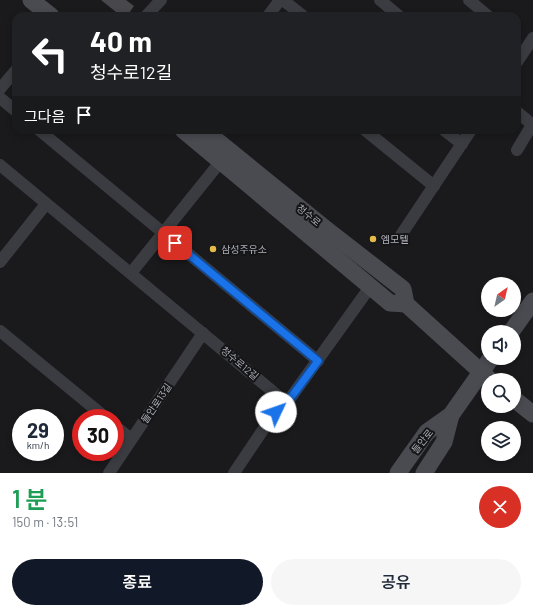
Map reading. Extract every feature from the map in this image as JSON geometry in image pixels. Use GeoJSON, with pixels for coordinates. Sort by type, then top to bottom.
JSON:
{"type":"FeatureCollection","features":[{"type":"Feature","properties":{"kind":"main road"},"geometry":{"type":"LineString","coordinates":[[31,0],[46,12]]}},
{"type":"Feature","properties":{"kind":"main road","name":"청수로"},"geometry":{"type":"LineString","coordinates":[[188,134],[390,303],[406,304]]}},
{"type":"Feature","properties":{"kind":"main road","name":"청수로"},"geometry":{"type":"LineString","coordinates":[[209,134],[403,289],[406,304],[483,373]]}},
{"type":"Feature","properties":{"kind":"main road"},"geometry":{"type":"LineString","coordinates":[[516,325],[533,302]]}},
{"type":"Feature","properties":{"kind":"main road","name":"들안로"},"geometry":{"type":"LineString","coordinates":[[398,473],[427,432],[451,415],[481,382]]}},
{"type":"Feature","properties":{"kind":"main road"},"geometry":{"type":"LineString","coordinates":[[521,405],[533,414]]}},
{"type":"Feature","properties":{"kind":"main road","name":"들안로"},"geometry":{"type":"LineString","coordinates":[[424,473],[444,442],[451,415]]}},
{"type":"Feature","properties":{"kind":"street"},"geometry":{"type":"LineString","coordinates":[[150,12],[161,0]]}},
{"type":"Feature","properties":{"kind":"street"},"geometry":{"type":"LineString","coordinates":[[272,12],[282,0],[298,12]]}},
{"type":"Feature","properties":{"kind":"street"},"geometry":{"type":"LineString","coordinates":[[380,0],[394,12]]}},
{"type":"Feature","properties":{"kind":"street"},"geometry":{"type":"LineString","coordinates":[[469,0],[483,12]]}},
{"type":"Feature","properties":{"kind":"street"},"geometry":{"type":"LineString","coordinates":[[521,45],[533,38]]}},
{"type":"Feature","properties":{"kind":"street"},"geometry":{"type":"LineString","coordinates":[[0,89],[12,75]]}},
{"type":"Feature","properties":{"kind":"street"},"geometry":{"type":"LineString","coordinates":[[0,98],[12,108]]}},
{"type":"Feature","properties":{"kind":"street"},"geometry":{"type":"LineString","coordinates":[[517,150],[533,124],[521,115]]}},
{"type":"Feature","properties":{"kind":"street"},"geometry":{"type":"LineString","coordinates":[[43,134],[318,361]]}},
{"type":"Feature","properties":{"kind":"street"},"geometry":{"type":"LineString","coordinates":[[370,134],[434,186]]}},
{"type":"Feature","properties":{"kind":"street"},"geometry":{"type":"LineString","coordinates":[[449,134],[462,144]]}},
{"type":"Feature","properties":{"kind":"street"},"geometry":{"type":"LineString","coordinates":[[401,235],[468,134]]}},
{"type":"Feature","properties":{"kind":"street"},"geometry":{"type":"LineString","coordinates":[[131,273],[221,161]]}},
{"type":"Feature","properties":{"kind":"street","name":"청수로12길"},"geometry":{"type":"LineString","coordinates":[[0,165],[284,400]]}},
{"type":"Feature","properties":{"kind":"street"},"geometry":{"type":"LineString","coordinates":[[0,262],[46,204]]}},
{"type":"Feature","properties":{"kind":"street"},"geometry":{"type":"LineString","coordinates":[[237,472],[284,400],[289,400],[370,287]]}},
{"type":"Feature","properties":{"kind":"street"},"geometry":{"type":"LineString","coordinates":[[0,331],[95,409]]}},
{"type":"Feature","properties":{"kind":"street","name":"들안로13길"},"geometry":{"type":"LineString","coordinates":[[109,473],[203,332]]}},
{"type":"Feature","properties":{"kind":"street"},"geometry":{"type":"LineString","coordinates":[[124,433],[131,439]]}},
{"type":"Feature","properties":{"kind":"building"},"geometry":{"type":"Polygon","coordinates":[[[101,0],[126,0],[134,6],[130,12],[116,12],[101,0]]]}},
{"type":"Feature","properties":{"kind":"place","name":"엠모텔"},"geometry":{"type":"Point","coordinates":[373,239]}},
{"type":"Feature","properties":{"kind":"place","name":"삼성주유소"},"geometry":{"type":"Point","coordinates":[213,249]}},
{"type":"Feature","properties":{"kind":"route"},"geometry":{"type":"LineString","coordinates":[[175,243],[318,361],[289,400],[284,400],[276,412]]}}]}
